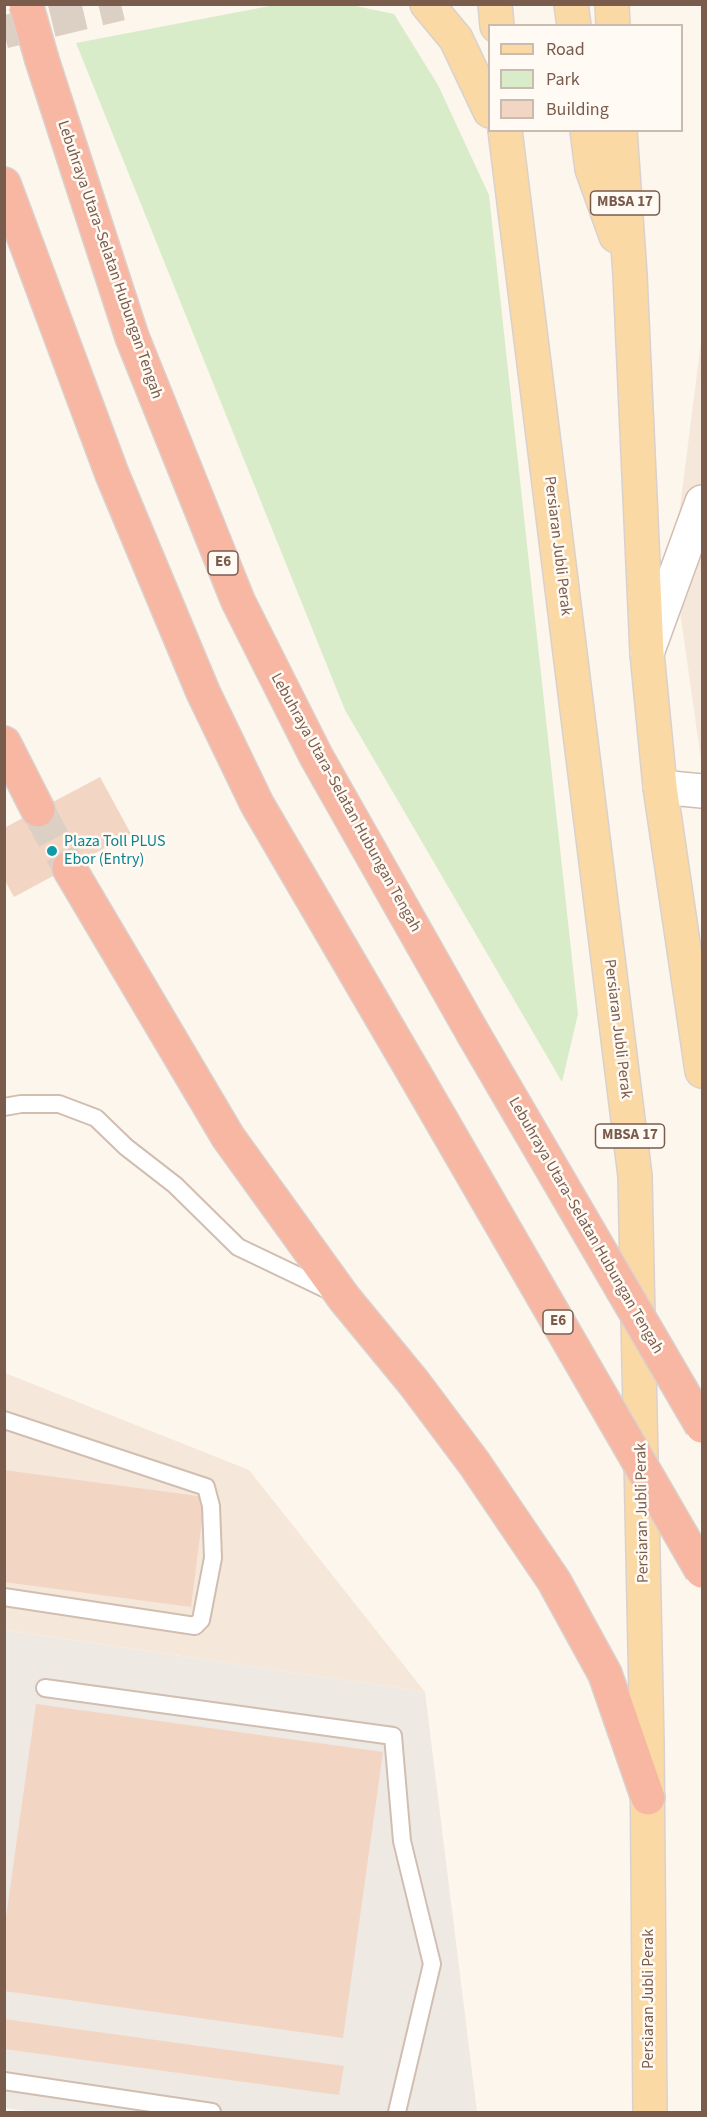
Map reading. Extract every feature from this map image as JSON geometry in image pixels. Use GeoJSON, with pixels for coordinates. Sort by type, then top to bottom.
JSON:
{"type":"FeatureCollection","features":[{"type":"Feature","properties":{"kind":"highway","name":"Lebuhraya Utara–Selatan Hubungan Tengah"},"geometry":{"type":"LineString","coordinates":[[26,4],[132,337],[238,601],[316,756],[474,1035],[702,1426]]}},
{"type":"Feature","properties":{"kind":"highway","name":"E6"},"geometry":{"type":"LineString","coordinates":[[4,184],[112,474],[203,692],[257,804],[702,1571]]}},
{"type":"Feature","properties":{"kind":"highway"},"geometry":{"type":"LineString","coordinates":[[4,743],[38,810]]}},
{"type":"Feature","properties":{"kind":"highway"},"geometry":{"type":"LineString","coordinates":[[69,868],[228,1137],[344,1298],[414,1383],[474,1463],[554,1581],[605,1674],[648,1798]]}},
{"type":"Feature","properties":{"kind":"main road"},"geometry":{"type":"LineString","coordinates":[[427,4],[456,39],[488,109]]}},
{"type":"Feature","properties":{"kind":"main road"},"geometry":{"type":"LineString","coordinates":[[495,4],[497,24]]}},
{"type":"Feature","properties":{"kind":"main road"},"geometry":{"type":"LineString","coordinates":[[571,4],[574,24]]}},
{"type":"Feature","properties":{"kind":"main road"},"geometry":{"type":"LineString","coordinates":[[612,4],[613,24]]}},
{"type":"Feature","properties":{"kind":"main road"},"geometry":{"type":"LineString","coordinates":[[587,132],[592,169],[630,275]]}},
{"type":"Feature","properties":{"kind":"main road","name":"MBSA 17"},"geometry":{"type":"LineString","coordinates":[[620,132],[630,275],[647,653],[660,787],[702,1071]]}},
{"type":"Feature","properties":{"kind":"main road","name":"Persiaran Jubli Perak"},"geometry":{"type":"LineString","coordinates":[[504,135],[635,1176],[648,1798],[650,2112]]}},
{"type":"Feature","properties":{"kind":"street"},"geometry":{"type":"LineString","coordinates":[[647,653],[693,555],[702,502]]}},
{"type":"Feature","properties":{"kind":"street"},"geometry":{"type":"LineString","coordinates":[[660,787],[702,791]]}},
{"type":"Feature","properties":{"kind":"lane"},"geometry":{"type":"LineString","coordinates":[[4,1107],[21,1104],[59,1104],[96,1118],[126,1147],[175,1185],[237,1247],[344,1298]]}},
{"type":"Feature","properties":{"kind":"lane"},"geometry":{"type":"LineString","coordinates":[[4,1420],[206,1487],[211,1506],[213,1558],[201,1620],[195,1626],[4,1597]]}},
{"type":"Feature","properties":{"kind":"lane"},"geometry":{"type":"LineString","coordinates":[[45,1688],[393,1736],[402,1841],[432,1964],[397,2112]]}},
{"type":"Feature","properties":{"kind":"lane"},"geometry":{"type":"LineString","coordinates":[[4,2081],[212,2112]]}},
{"type":"Feature","properties":{"kind":"shaded area"},"geometry":{"type":"Polygon","coordinates":[[[702,334],[702,767],[673,562],[702,334]]]}},
{"type":"Feature","properties":{"kind":"shaded area"},"geometry":{"type":"Polygon","coordinates":[[[5,1373],[249,1470],[425,1692],[5,1630],[5,1373]]]}},
{"type":"Feature","properties":{"kind":"shaded area"},"geometry":{"type":"Polygon","coordinates":[[[4,1630],[425,1692],[477,2112],[33,2112],[5,2108],[4,1630]]]}},
{"type":"Feature","properties":{"kind":"green space"},"geometry":{"type":"Polygon","coordinates":[[[275,5],[351,5],[394,14],[438,85],[489,195],[578,1014],[562,1082],[345,710],[76,43],[275,5]]]}},
{"type":"Feature","properties":{"kind":"building","name":"Plaza Toll PLUS Ebor (Entry)"},"geometry":{"type":"Polygon","coordinates":[[[100,777],[131,834],[14,897],[4,879],[4,828],[100,777]]]}},
{"type":"Feature","properties":{"kind":"building"},"geometry":{"type":"Polygon","coordinates":[[[4,1470],[205,1497],[191,1607],[4,1582],[4,1470]]]}},
{"type":"Feature","properties":{"kind":"building"},"geometry":{"type":"Polygon","coordinates":[[[36,1704],[383,1752],[343,2038],[4,1991],[4,1931],[36,1704]]]}},
{"type":"Feature","properties":{"kind":"building"},"geometry":{"type":"Polygon","coordinates":[[[4,2019],[344,2066],[339,2095],[4,2049],[4,2019]]]}},
{"type":"Feature","properties":{"kind":"tunnel"},"geometry":{"type":"LineString","coordinates":[[4,32],[121,4]]}},
{"type":"Feature","properties":{"kind":"tunnel"},"geometry":{"type":"LineString","coordinates":[[38,810],[69,868]]}},
{"type":"Feature","properties":{"kind":"place","name":"Plaza Toll PLUS Ebor (Entry)"},"geometry":{"type":"Point","coordinates":[52,851]}}]}
